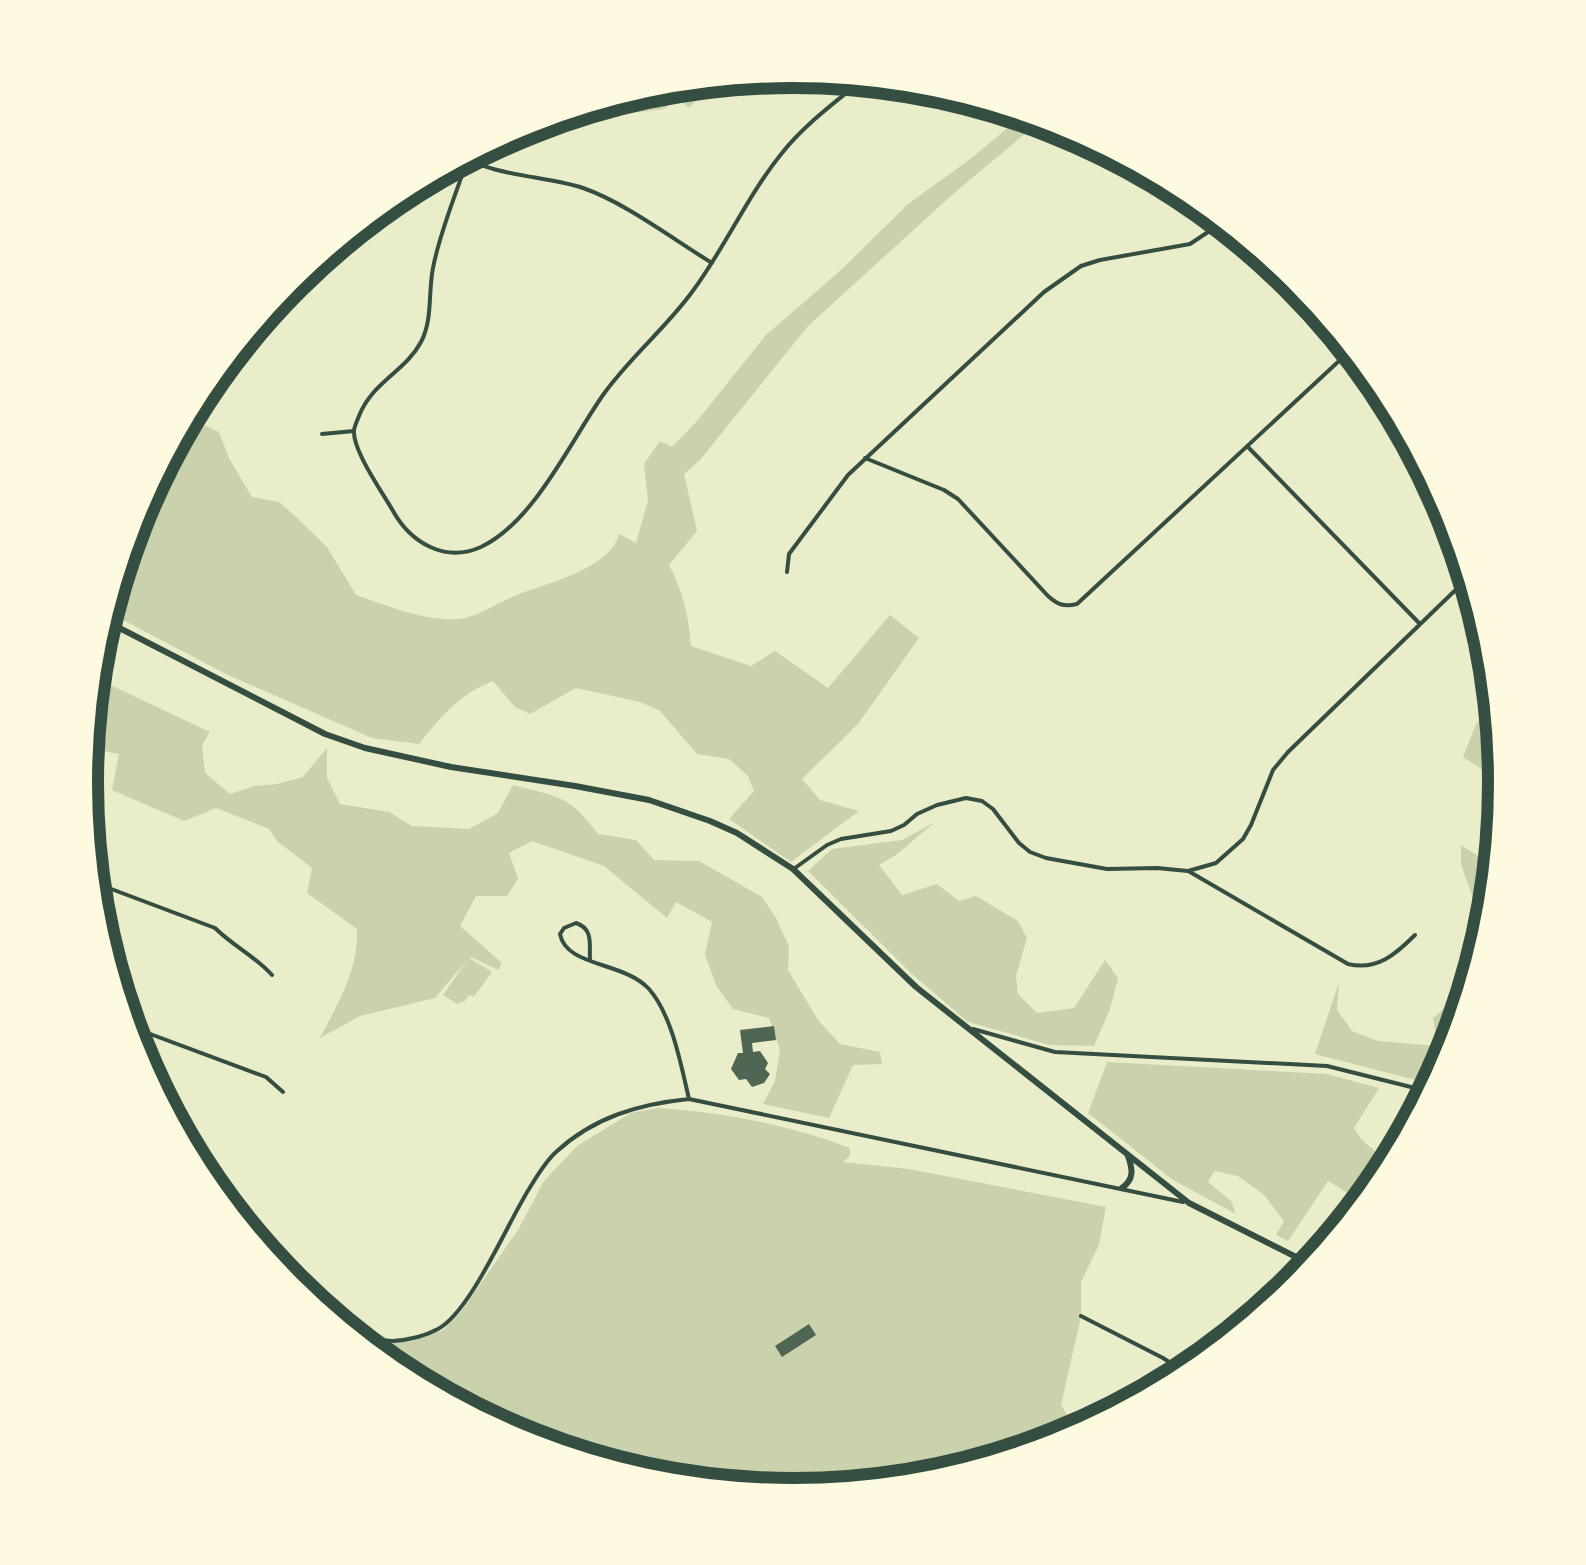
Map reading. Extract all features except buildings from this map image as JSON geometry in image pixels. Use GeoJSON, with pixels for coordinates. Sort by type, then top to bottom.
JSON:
{"type":"FeatureCollection","features":[{"type":"Feature","properties":{"kind":"main road"},"geometry":{"type":"LineString","coordinates":[[116,626],[325,734],[365,748],[451,767],[648,800],[737,832],[793,869],[916,987],[1189,1203],[1299,1258]]}},
{"type":"Feature","properties":{"kind":"main road"},"geometry":{"type":"LineString","coordinates":[[1122,1188],[1132,1176],[1127,1155]]}},
{"type":"Feature","properties":{"kind":"street"},"geometry":{"type":"LineString","coordinates":[[461,173],[433,266],[426,332],[408,362],[374,389],[354,432],[396,518],[423,545],[439,552],[479,548],[514,524],[603,394],[679,310],[764,176],[810,123],[850,90]]}},
{"type":"Feature","properties":{"kind":"street"},"geometry":{"type":"LineString","coordinates":[[478,163],[604,196],[712,262]]}},
{"type":"Feature","properties":{"kind":"street"},"geometry":{"type":"LineString","coordinates":[[787,572],[789,554],[864,458],[1044,292],[1080,266],[1190,244],[1213,229]]}},
{"type":"Feature","properties":{"kind":"street"},"geometry":{"type":"LineString","coordinates":[[864,458],[958,499],[1048,596],[1067,607],[1077,604],[1343,358]]}},
{"type":"Feature","properties":{"kind":"street"},"geometry":{"type":"LineString","coordinates":[[322,434],[354,432]]}},
{"type":"Feature","properties":{"kind":"street"},"geometry":{"type":"LineString","coordinates":[[1247,446],[1420,624]]}},
{"type":"Feature","properties":{"kind":"street"},"geometry":{"type":"LineString","coordinates":[[793,869],[841,839],[891,832],[917,814],[966,798],[982,801],[994,809],[1019,844],[1046,858],[1107,869],[1188,871],[1216,863],[1231,852],[1252,825],[1264,788],[1288,752],[1459,586]]}},
{"type":"Feature","properties":{"kind":"street"},"geometry":{"type":"LineString","coordinates":[[1188,871],[1348,964],[1361,967],[1385,960],[1415,935]]}},
{"type":"Feature","properties":{"kind":"street"},"geometry":{"type":"LineString","coordinates":[[106,887],[215,928],[272,975]]}},
{"type":"Feature","properties":{"kind":"street"},"geometry":{"type":"LineString","coordinates":[[590,960],[589,931],[576,923],[564,928],[560,934],[566,950],[581,958],[634,976],[659,1002],[678,1052],[689,1098]]}},
{"type":"Feature","properties":{"kind":"street"},"geometry":{"type":"LineString","coordinates":[[965,1026],[1055,1052],[1327,1066],[1417,1088]]}},
{"type":"Feature","properties":{"kind":"street"},"geometry":{"type":"LineString","coordinates":[[145,1032],[266,1077],[283,1092]]}},
{"type":"Feature","properties":{"kind":"street"},"geometry":{"type":"LineString","coordinates":[[377,1339],[409,1339],[440,1328],[456,1314],[554,1154],[576,1136],[634,1107],[689,1098],[1189,1203]]}},
{"type":"Feature","properties":{"kind":"street"},"geometry":{"type":"LineString","coordinates":[[1081,1316],[1172,1364]]}},
{"type":"Feature","properties":{"kind":"green space"},"geometry":{"type":"Polygon","coordinates":[[[703,93],[689,108],[678,98],[664,109],[631,113],[621,109],[703,93]]]}},
{"type":"Feature","properties":{"kind":"green space"},"geometry":{"type":"Polygon","coordinates":[[[1013,123],[1029,129],[808,326],[700,460],[684,474],[697,531],[669,565],[684,605],[691,646],[751,666],[775,651],[828,688],[890,615],[919,638],[858,724],[802,779],[820,800],[859,811],[791,862],[729,819],[754,791],[748,776],[729,759],[697,754],[660,711],[640,702],[576,688],[530,714],[515,707],[493,681],[460,700],[419,744],[372,738],[226,674],[118,618],[151,517],[199,422],[219,432],[252,497],[279,502],[327,547],[356,595],[407,612],[434,618],[467,618],[591,566],[613,546],[619,534],[636,543],[648,500],[644,464],[660,441],[672,447],[766,335],[841,270],[908,204],[1013,123]]]}},
{"type":"Feature","properties":{"kind":"green space"},"geometry":{"type":"Polygon","coordinates":[[[105,683],[210,732],[202,745],[205,773],[230,794],[303,777],[327,748],[327,778],[340,804],[389,812],[412,826],[469,829],[498,813],[513,785],[562,799],[598,834],[636,840],[654,860],[699,861],[762,897],[789,947],[788,970],[818,1020],[840,1044],[880,1052],[882,1064],[853,1065],[829,1118],[763,1104],[775,1081],[780,1050],[769,1018],[733,1009],[717,987],[705,955],[712,922],[676,902],[667,918],[604,866],[532,841],[509,853],[518,879],[507,896],[476,896],[460,926],[502,963],[498,970],[469,958],[492,972],[474,997],[469,995],[457,1004],[443,995],[467,960],[435,998],[360,1016],[320,1038],[351,972],[357,929],[307,893],[312,868],[277,841],[269,829],[216,808],[184,821],[112,790],[119,754],[99,750],[105,683]]]}},
{"type":"Feature","properties":{"kind":"green space"},"geometry":{"type":"Polygon","coordinates":[[[1485,715],[1488,773],[1463,757],[1476,724],[1485,715]]]}},
{"type":"Feature","properties":{"kind":"green space"},"geometry":{"type":"Polygon","coordinates":[[[935,822],[879,865],[902,895],[937,884],[959,901],[976,896],[1018,921],[1027,938],[1016,976],[1018,994],[1037,1013],[1074,1008],[1105,960],[1118,978],[1094,1046],[1050,1045],[968,1022],[912,974],[808,871],[832,849],[902,840],[935,822]]]}},
{"type":"Feature","properties":{"kind":"green space"},"geometry":{"type":"Polygon","coordinates":[[[1461,845],[1484,859],[1475,918],[1472,932],[1476,907],[1461,864],[1461,845]]]}},
{"type":"Feature","properties":{"kind":"green space"},"geometry":{"type":"Polygon","coordinates":[[[1339,982],[1337,1010],[1352,1031],[1378,1041],[1436,1046],[1420,1081],[1315,1054],[1339,982]]]}},
{"type":"Feature","properties":{"kind":"green space"},"geometry":{"type":"Polygon","coordinates":[[[1452,1002],[1437,1042],[1433,1018],[1452,1002]]]}},
{"type":"Feature","properties":{"kind":"green space"},"geometry":{"type":"Polygon","coordinates":[[[1107,1062],[1327,1074],[1379,1088],[1354,1128],[1380,1155],[1352,1196],[1328,1181],[1288,1241],[1276,1235],[1284,1221],[1264,1195],[1238,1176],[1214,1171],[1208,1182],[1231,1201],[1236,1214],[1173,1180],[1088,1113],[1107,1062]]]}},
{"type":"Feature","properties":{"kind":"green space"},"geometry":{"type":"Polygon","coordinates":[[[658,1108],[731,1116],[780,1126],[850,1148],[850,1156],[843,1162],[909,1169],[1106,1207],[1099,1245],[1081,1282],[1081,1316],[1061,1405],[1070,1420],[973,1454],[884,1472],[793,1478],[702,1472],[613,1454],[527,1425],[445,1384],[380,1341],[442,1331],[460,1313],[518,1230],[544,1181],[577,1146],[631,1113],[658,1108]]]}}]}
